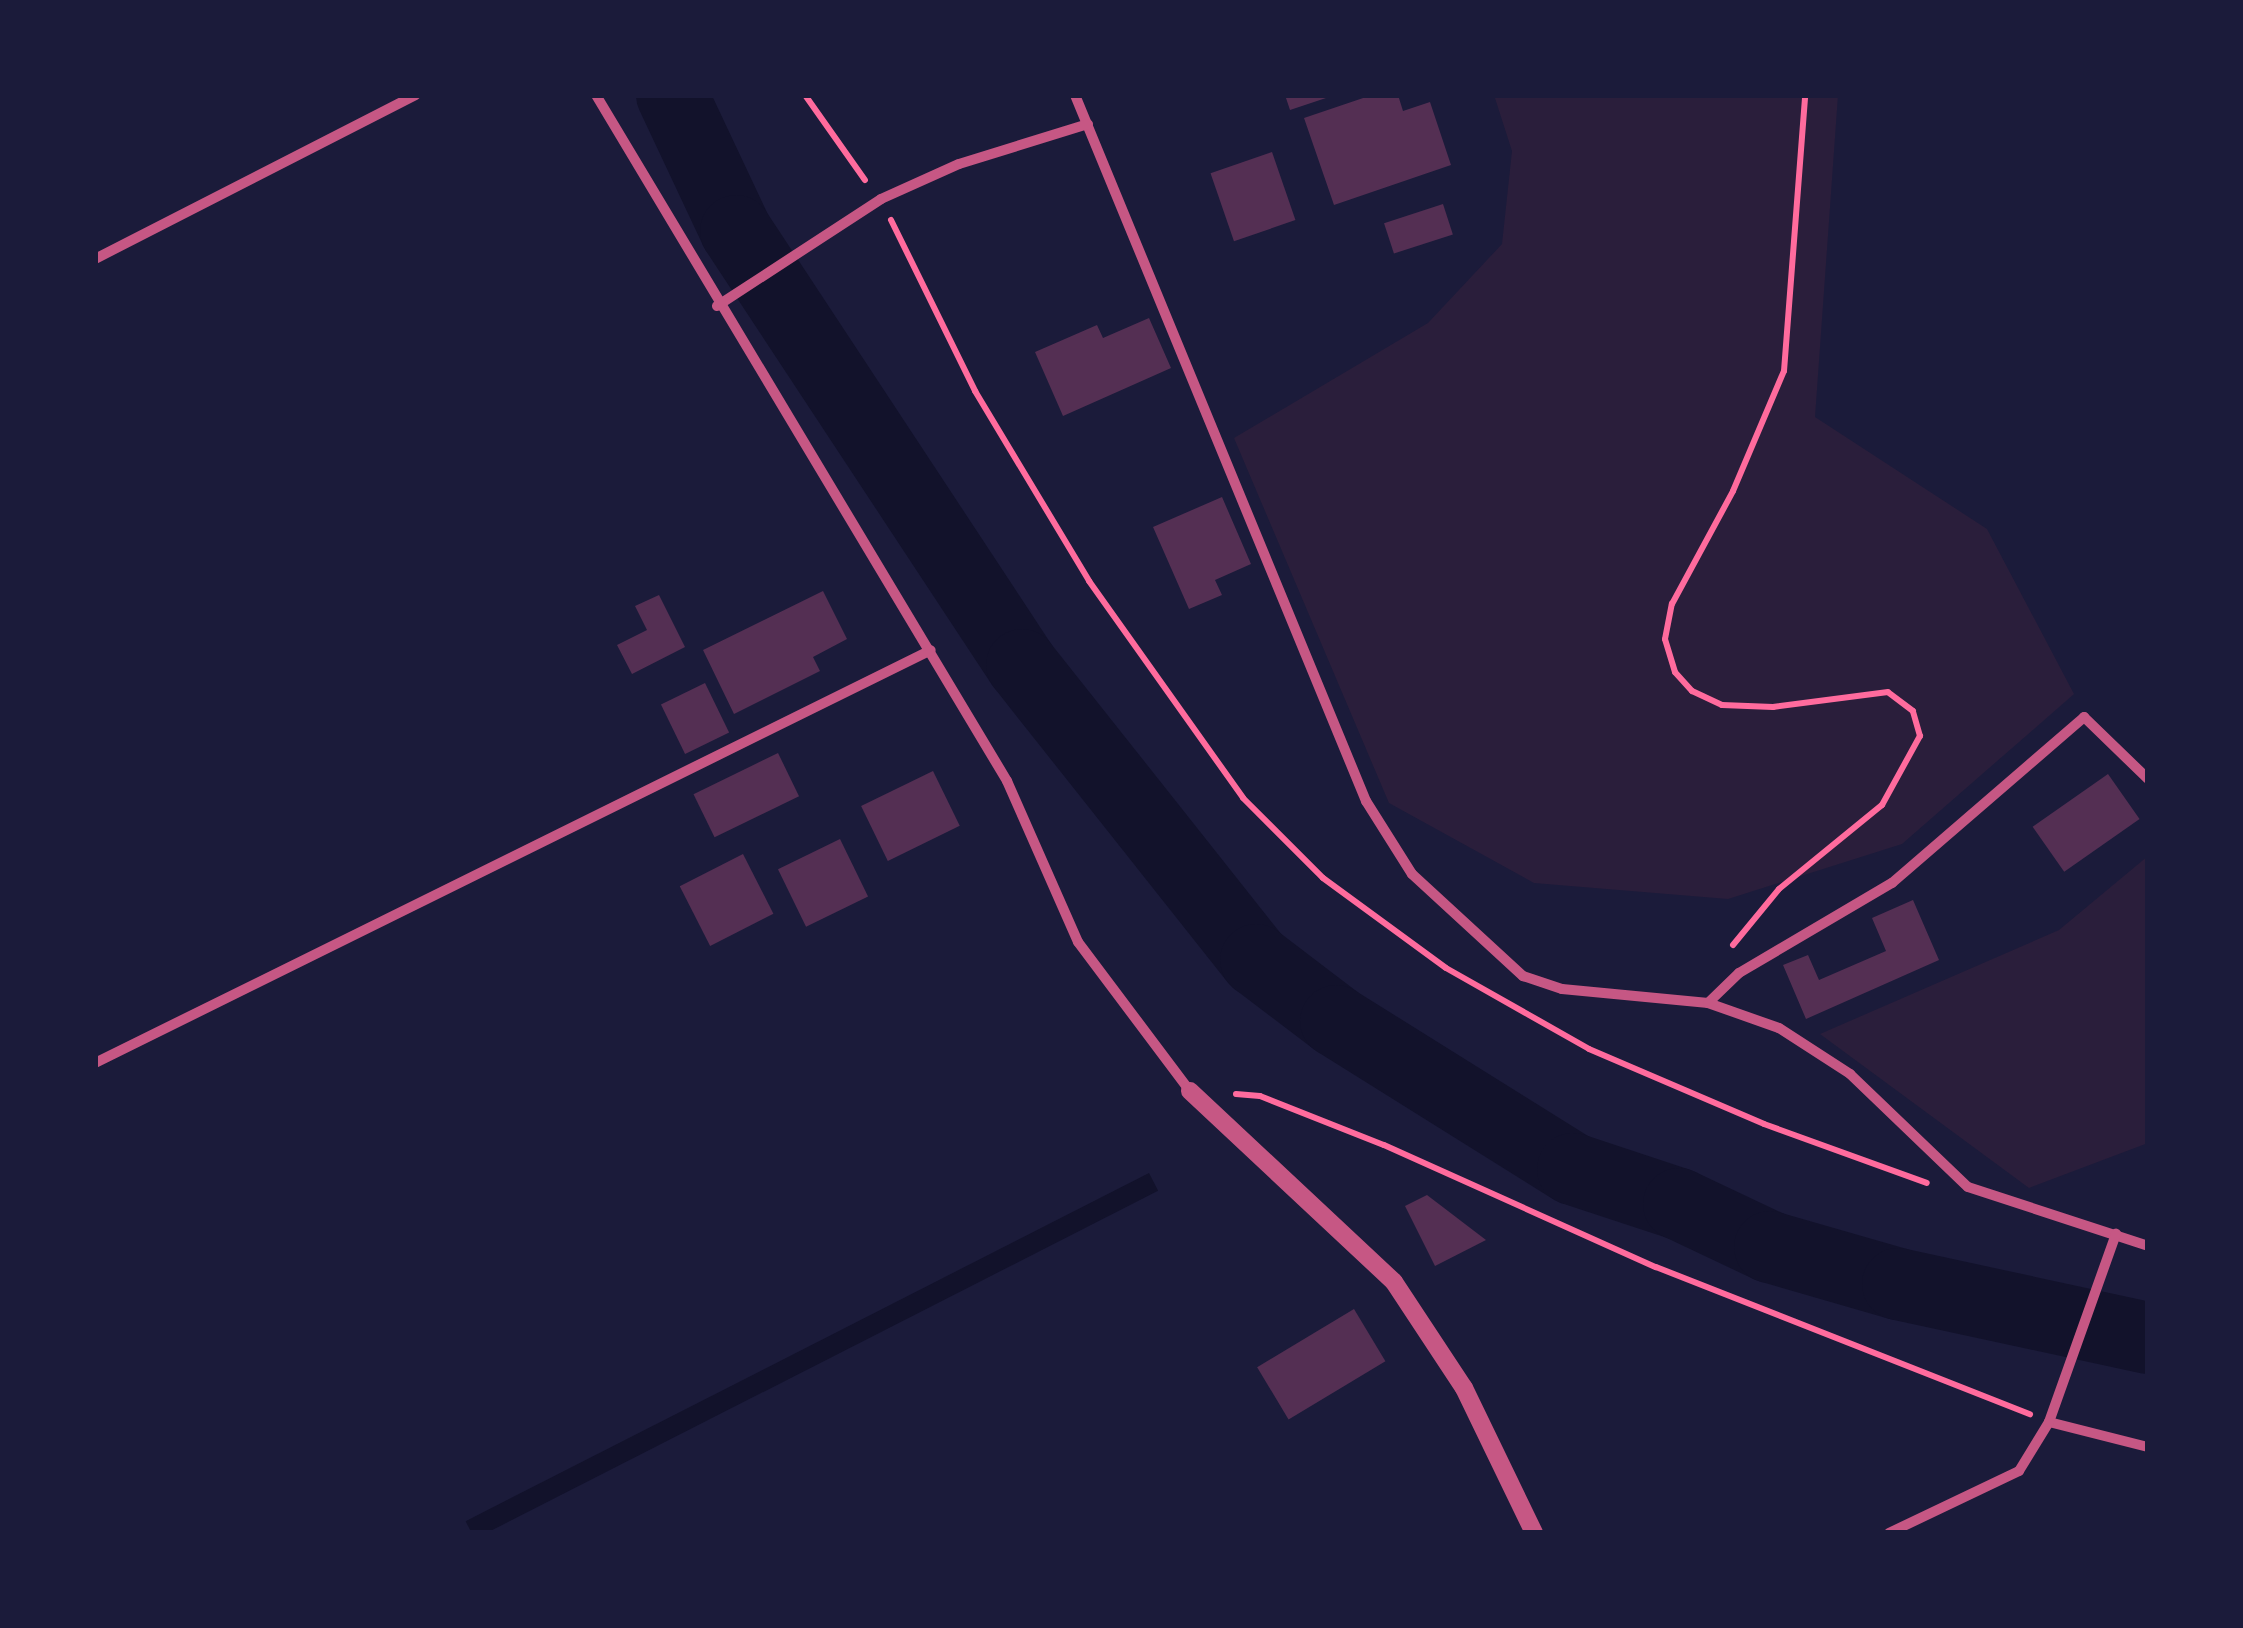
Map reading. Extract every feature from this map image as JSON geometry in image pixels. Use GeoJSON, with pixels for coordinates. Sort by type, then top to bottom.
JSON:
{"type":"FeatureCollection","features":[{"type":"Feature","properties":{"kind":"street"},"geometry":{"type":"LineString","coordinates":[[95,258],[415,95]]}},
{"type":"Feature","properties":{"kind":"street"},"geometry":{"type":"LineString","coordinates":[[596,95],[717,306],[1006,780],[1078,942],[1190,1091],[1394,1282],[1464,1388],[1534,1533]]}},
{"type":"Feature","properties":{"kind":"street"},"geometry":{"type":"LineString","coordinates":[[1075,95],[1366,801],[1412,874],[1523,976],[1562,990],[1708,1003],[1779,1028],[1850,1074],[1968,1187],[2148,1246]]}},
{"type":"Feature","properties":{"kind":"street"},"geometry":{"type":"LineString","coordinates":[[717,306],[881,199],[958,164],[1088,124]]}},
{"type":"Feature","properties":{"kind":"street"},"geometry":{"type":"LineString","coordinates":[[95,1063],[930,650]]}},
{"type":"Feature","properties":{"kind":"street"},"geometry":{"type":"LineString","coordinates":[[1708,1003],[1738,973],[1892,883],[2084,718],[2148,779]]}},
{"type":"Feature","properties":{"kind":"street"},"geometry":{"type":"LineString","coordinates":[[1889,1533],[2020,1471],[2048,1422],[2116,1234]]}},
{"type":"Feature","properties":{"kind":"street"},"geometry":{"type":"LineString","coordinates":[[2048,1422],[2148,1447]]}},
{"type":"Feature","properties":{"kind":"path"},"geometry":{"type":"LineString","coordinates":[[805,95],[881,199]]}},
{"type":"Feature","properties":{"kind":"path"},"geometry":{"type":"LineString","coordinates":[[1726,954],[1778,889],[1882,806],[1920,736],[1912,712],[1888,692],[1773,708],[1722,705],[1684,682],[1665,639],[1672,604],[1732,490],[1784,371],[1806,95]]}},
{"type":"Feature","properties":{"kind":"path"},"geometry":{"type":"LineString","coordinates":[[1190,1091],[1260,1096],[1656,1267],[2048,1422]]}},
{"type":"Feature","properties":{"kind":"shaded area"},"geometry":{"type":"Polygon","coordinates":[[[1494,95],[1838,95],[1815,417],[1987,529],[2074,694],[1902,844],[1728,899],[1534,883],[1389,803],[1234,438],[1428,323],[1502,244],[1512,151],[1494,95]]]}},
{"type":"Feature","properties":{"kind":"shaded area"},"geometry":{"type":"Polygon","coordinates":[[[2148,856],[2148,1143],[2029,1188],[1820,1034],[2059,930],[2148,856]]]}},
{"type":"Feature","properties":{"kind":"shaded area"},"geometry":{"type":"Polygon","coordinates":[[[1149,1173],[1158,1191],[487,1533],[472,1533],[466,1521],[1149,1173]]]}},
{"type":"Feature","properties":{"kind":"building"},"geometry":{"type":"Polygon","coordinates":[[[1285,95],[1332,95],[1332,96],[1290,110],[1285,95]]]}},
{"type":"Feature","properties":{"kind":"building"},"geometry":{"type":"Polygon","coordinates":[[[1372,95],[1398,95],[1403,111],[1430,102],[1451,165],[1334,205],[1304,118],[1372,95]]]}},
{"type":"Feature","properties":{"kind":"building"},"geometry":{"type":"Polygon","coordinates":[[[1272,152],[1295,220],[1234,241],[1211,173],[1272,152]]]}},
{"type":"Feature","properties":{"kind":"building"},"geometry":{"type":"Polygon","coordinates":[[[1443,204],[1453,234],[1394,254],[1384,223],[1443,204]]]}},
{"type":"Feature","properties":{"kind":"building"},"geometry":{"type":"Polygon","coordinates":[[[1149,318],[1171,368],[1063,416],[1035,352],[1097,325],[1103,338],[1149,318]]]}},
{"type":"Feature","properties":{"kind":"building"},"geometry":{"type":"Polygon","coordinates":[[[1222,497],[1251,564],[1215,580],[1222,595],[1189,609],[1153,527],[1222,497]]]}},
{"type":"Feature","properties":{"kind":"building"},"geometry":{"type":"Polygon","coordinates":[[[823,591],[847,639],[813,657],[820,671],[734,714],[703,650],[823,591]]]}},
{"type":"Feature","properties":{"kind":"building"},"geometry":{"type":"Polygon","coordinates":[[[659,595],[685,647],[632,674],[617,645],[647,630],[635,606],[659,595]]]}},
{"type":"Feature","properties":{"kind":"building"},"geometry":{"type":"Polygon","coordinates":[[[705,683],[729,732],[685,754],[661,704],[705,683]]]}},
{"type":"Feature","properties":{"kind":"building"},"geometry":{"type":"Polygon","coordinates":[[[778,753],[799,796],[715,837],[694,794],[778,753]]]}},
{"type":"Feature","properties":{"kind":"building"},"geometry":{"type":"Polygon","coordinates":[[[933,771],[960,826],[888,861],[861,806],[933,771]]]}},
{"type":"Feature","properties":{"kind":"building"},"geometry":{"type":"Polygon","coordinates":[[[2108,774],[2140,819],[2064,872],[2033,827],[2108,774]]]}},
{"type":"Feature","properties":{"kind":"building"},"geometry":{"type":"Polygon","coordinates":[[[840,839],[868,897],[806,927],[778,869],[840,839]]]}},
{"type":"Feature","properties":{"kind":"building"},"geometry":{"type":"Polygon","coordinates":[[[743,854],[773,914],[710,946],[680,886],[743,854]]]}},
{"type":"Feature","properties":{"kind":"building"},"geometry":{"type":"Polygon","coordinates":[[[1913,900],[1939,960],[1806,1019],[1783,965],[1808,955],[1819,980],[1886,951],[1872,918],[1913,900]]]}},
{"type":"Feature","properties":{"kind":"building"},"geometry":{"type":"Polygon","coordinates":[[[1427,1195],[1486,1240],[1435,1266],[1405,1206],[1427,1195]]]}},
{"type":"Feature","properties":{"kind":"building"},"geometry":{"type":"Polygon","coordinates":[[[1354,1309],[1385,1361],[1289,1419],[1257,1367],[1354,1309]]]}},
{"type":"Feature","properties":{"kind":"waterway"},"geometry":{"type":"LineString","coordinates":[[672,95],[736,231],[1022,665],[1256,960],[1336,1021],[1573,1169],[1679,1204],[1770,1247],[1898,1284],[2148,1338]]}}]}
